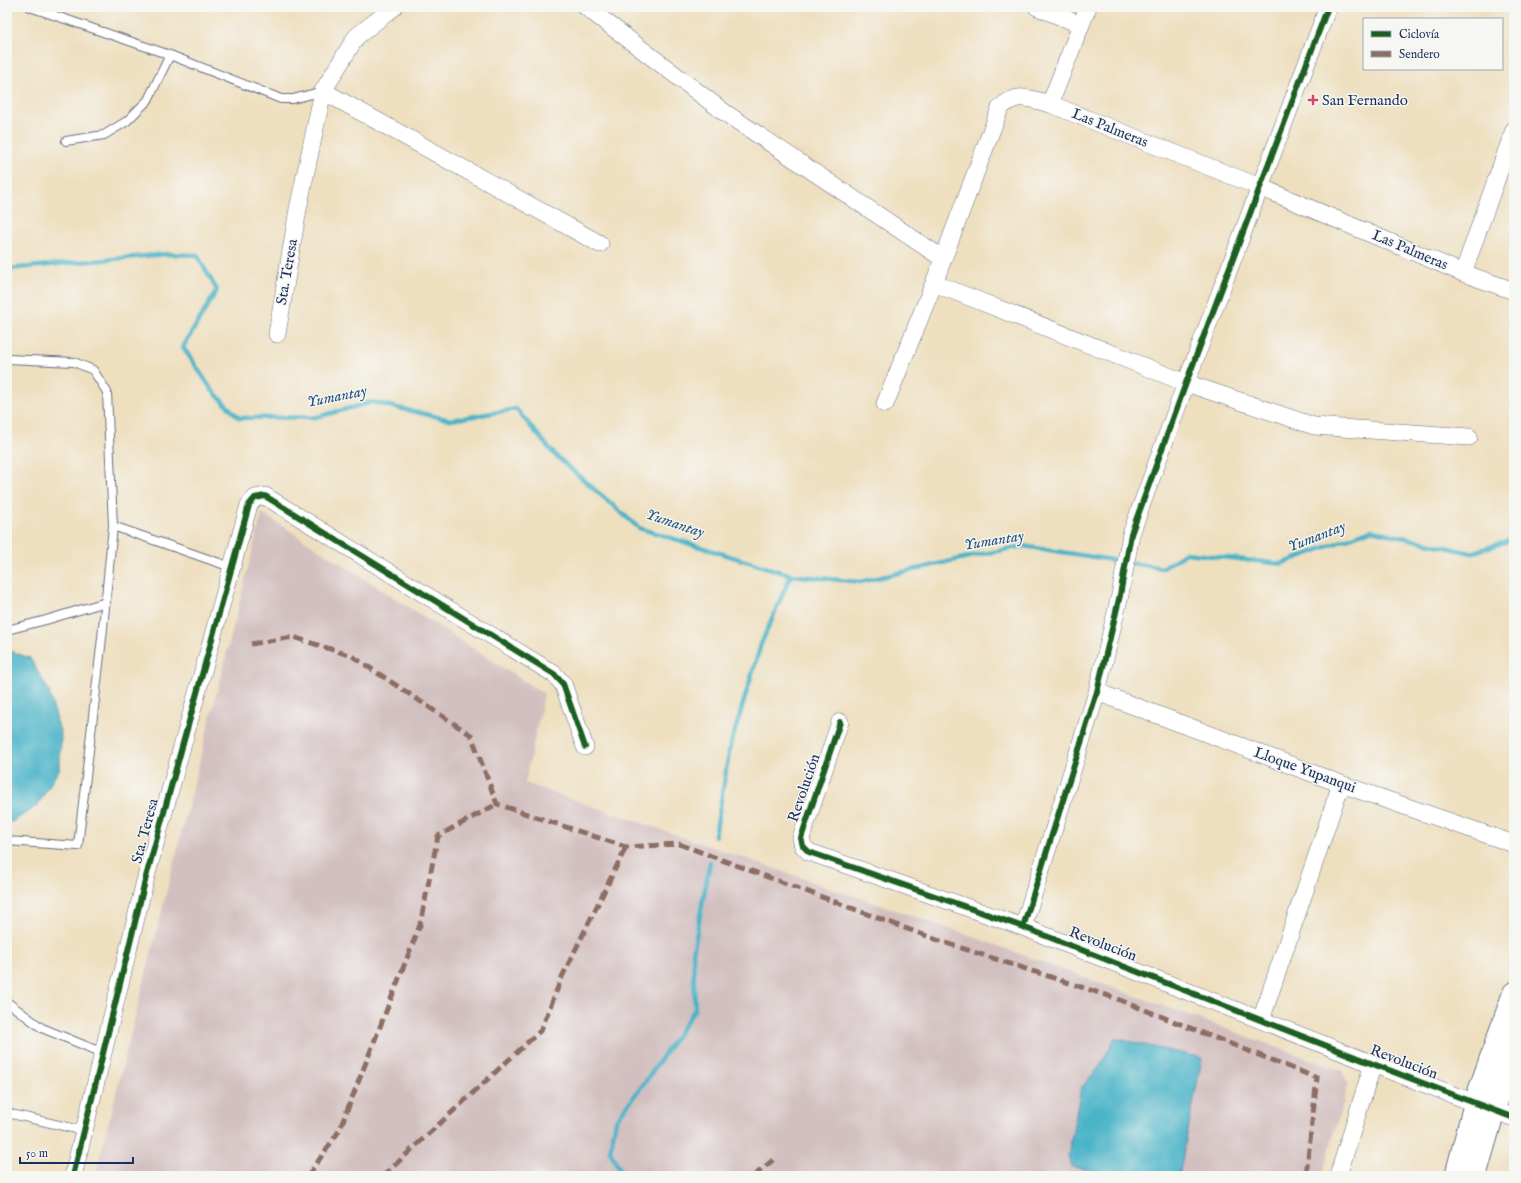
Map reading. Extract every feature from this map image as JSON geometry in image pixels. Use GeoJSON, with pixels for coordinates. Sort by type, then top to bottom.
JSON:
{"type":"FeatureCollection","features":[{"type":"Feature","properties":{"kind":"main road"},"geometry":{"type":"LineString","coordinates":[[1475,1176],[1485,1107],[1514,993]]}},
{"type":"Feature","properties":{"kind":"main road"},"geometry":{"type":"LineString","coordinates":[[1456,1176],[1485,1107],[1514,1049]]}},
{"type":"Feature","properties":{"kind":"street","name":"Sta. Teresa"},"geometry":{"type":"LineString","coordinates":[[277,334],[298,209],[323,91],[356,37],[394,7]]}},
{"type":"Feature","properties":{"kind":"street"},"geometry":{"type":"LineString","coordinates":[[586,7],[724,112],[942,258]]}},
{"type":"Feature","properties":{"kind":"street"},"geometry":{"type":"LineString","coordinates":[[1037,7],[1081,25]]}},
{"type":"Feature","properties":{"kind":"street"},"geometry":{"type":"LineString","coordinates":[[1050,104],[1088,7]]}},
{"type":"Feature","properties":{"kind":"street"},"geometry":{"type":"LineString","coordinates":[[1023,926],[1097,692],[1120,595],[1131,534],[1186,383],[1328,7]]}},
{"type":"Feature","properties":{"kind":"street"},"geometry":{"type":"LineString","coordinates":[[323,91],[600,244]]}},
{"type":"Feature","properties":{"kind":"street","name":"Las Palmeras"},"geometry":{"type":"LineString","coordinates":[[885,404],[934,283],[942,258],[1000,108],[1008,101],[1019,97],[1050,104],[1260,187],[1463,273],[1514,291]]}},
{"type":"Feature","properties":{"kind":"street"},"geometry":{"type":"LineString","coordinates":[[1463,273],[1514,130]]}},
{"type":"Feature","properties":{"kind":"street"},"geometry":{"type":"LineString","coordinates":[[934,283],[1186,383],[1314,426],[1469,438]]}},
{"type":"Feature","properties":{"kind":"street","name":"Sta. Teresa"},"geometry":{"type":"LineString","coordinates":[[73,1176],[146,877],[231,567],[249,505],[255,498],[265,496],[554,674],[563,684],[585,747]]}},
{"type":"Feature","properties":{"kind":"street","name":"Lloque Yupanqui"},"geometry":{"type":"LineString","coordinates":[[1097,692],[1341,784],[1514,844]]}},
{"type":"Feature","properties":{"kind":"street","name":"Revolución"},"geometry":{"type":"LineString","coordinates":[[840,722],[801,838],[803,846],[809,852],[1023,926],[1514,1118]]}},
{"type":"Feature","properties":{"kind":"street"},"geometry":{"type":"LineString","coordinates":[[1261,1020],[1341,784]]}},
{"type":"Feature","properties":{"kind":"street"},"geometry":{"type":"LineString","coordinates":[[1338,1176],[1373,1064]]}},
{"type":"Feature","properties":{"kind":"lane"},"geometry":{"type":"LineString","coordinates":[[30,7],[170,55],[281,99],[293,99],[323,91]]}},
{"type":"Feature","properties":{"kind":"lane"},"geometry":{"type":"LineString","coordinates":[[66,141],[104,135],[127,121],[148,100],[170,55]]}},
{"type":"Feature","properties":{"kind":"lane"},"geometry":{"type":"LineString","coordinates":[[7,359],[74,362],[93,370],[107,392],[113,526],[106,602],[78,846],[7,841]]}},
{"type":"Feature","properties":{"kind":"lane"},"geometry":{"type":"LineString","coordinates":[[113,526],[231,567]]}},
{"type":"Feature","properties":{"kind":"lane"},"geometry":{"type":"LineString","coordinates":[[7,630],[106,602]]}},
{"type":"Feature","properties":{"kind":"lane"},"geometry":{"type":"LineString","coordinates":[[7,1002],[42,1028],[103,1053]]}},
{"type":"Feature","properties":{"kind":"lane"},"geometry":{"type":"LineString","coordinates":[[7,1113],[85,1131]]}},
{"type":"Feature","properties":{"kind":"shaded area"},"geometry":{"type":"Polygon","coordinates":[[[262,513],[544,694],[525,783],[968,935],[1342,1071],[1348,1085],[1322,1176],[95,1176],[262,513]]]}},
{"type":"Feature","properties":{"kind":"water"},"geometry":{"type":"Polygon","coordinates":[[[7,650],[30,658],[49,691],[61,735],[60,768],[37,806],[14,821],[7,823],[7,650]]]}},
{"type":"Feature","properties":{"kind":"water"},"geometry":{"type":"Polygon","coordinates":[[[1115,1038],[1202,1058],[1179,1176],[1124,1176],[1072,1167],[1068,1156],[1081,1088],[1100,1066],[1115,1038]]]}},
{"type":"Feature","properties":{"kind":"waterway","name":"Yumantay"},"geometry":{"type":"LineString","coordinates":[[7,269],[167,254],[197,255],[217,290],[183,347],[212,390],[239,418],[317,417],[372,402],[451,420],[516,409],[555,455],[639,528],[791,575],[860,582],[1023,546],[1163,568],[1186,553],[1281,564],[1371,530],[1471,553],[1514,539]]}},
{"type":"Feature","properties":{"kind":"waterway"},"geometry":{"type":"LineString","coordinates":[[715,836],[730,747],[761,644],[791,575]]}},
{"type":"Feature","properties":{"kind":"waterway"},"geometry":{"type":"LineString","coordinates":[[623,1176],[610,1151],[616,1120],[648,1078],[695,1009],[693,953],[710,862]]}},
{"type":"Feature","properties":{"kind":"marked path"},"geometry":{"type":"LineString","coordinates":[[251,644],[293,637],[352,656],[471,735],[497,804],[626,847],[679,844],[940,941],[1112,997],[1317,1078],[1306,1176]]}},
{"type":"Feature","properties":{"kind":"marked path"},"geometry":{"type":"LineString","coordinates":[[308,1176],[339,1131],[420,925],[438,836],[497,804]]}},
{"type":"Feature","properties":{"kind":"marked path"},"geometry":{"type":"LineString","coordinates":[[383,1176],[541,1030],[562,977],[626,847]]}},
{"type":"Feature","properties":{"kind":"marked path"},"geometry":{"type":"LineString","coordinates":[[754,1176],[774,1159]]}},
{"type":"Feature","properties":{"kind":"cycle path"},"geometry":{"type":"LineString","coordinates":[[1023,927],[1097,692],[1120,595],[1131,534],[1186,383],[1328,7]]}},
{"type":"Feature","properties":{"kind":"cycle path"},"geometry":{"type":"LineString","coordinates":[[73,1176],[146,877],[249,505],[255,498],[265,496],[554,674],[563,684],[585,747]]}},
{"type":"Feature","properties":{"kind":"cycle path"},"geometry":{"type":"LineString","coordinates":[[840,722],[801,838],[803,846],[809,852],[1023,927],[1514,1118]]}},
{"type":"Feature","properties":{"kind":"place","name":"San Fernando"},"geometry":{"type":"Point","coordinates":[1313,100]}}]}
